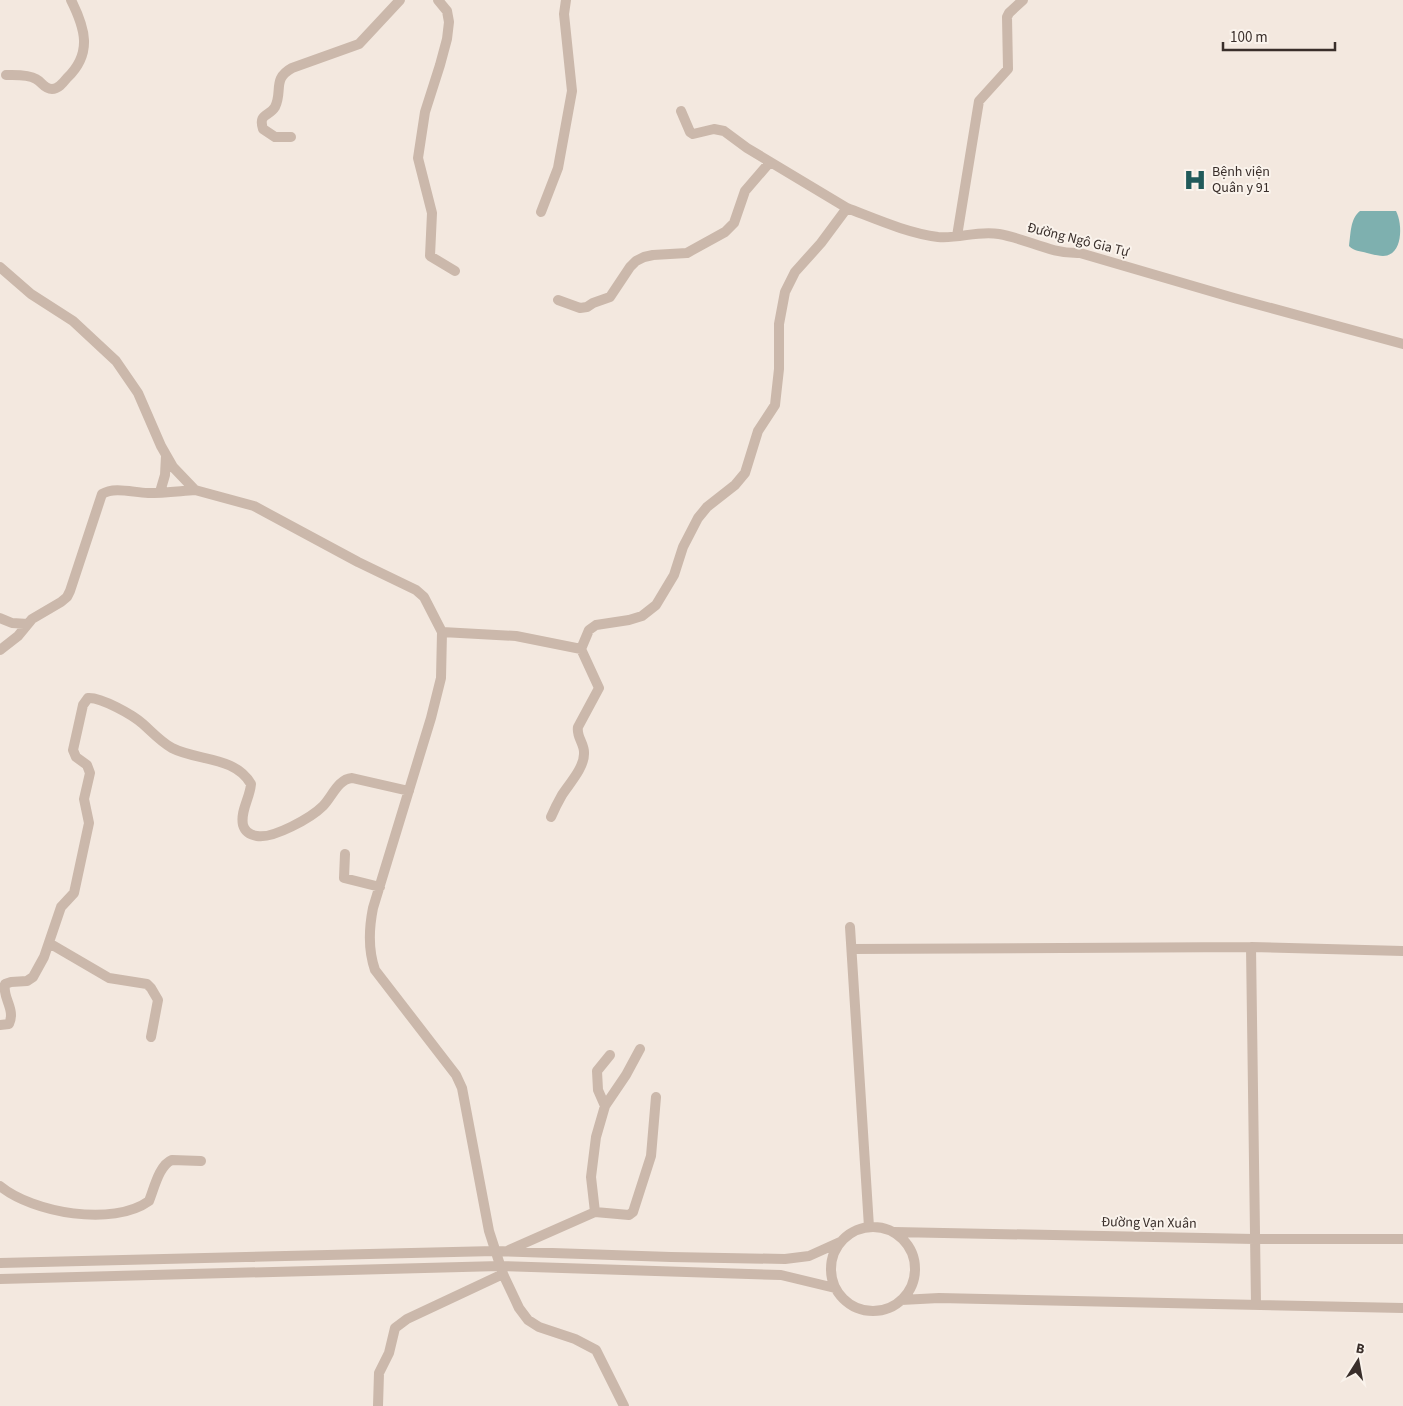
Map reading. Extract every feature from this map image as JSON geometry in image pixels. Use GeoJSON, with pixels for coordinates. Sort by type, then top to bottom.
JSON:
{"type":"FeatureCollection","features":[{"type":"Feature","properties":{"kind":"street"},"geometry":{"type":"LineString","coordinates":[[6,75],[34,78],[44,86],[53,89],[58,87],[69,76],[81,56],[84,39],[82,20],[72,0]]}},
{"type":"Feature","properties":{"kind":"street"},"geometry":{"type":"LineString","coordinates":[[291,137],[275,137],[263,130],[261,122],[264,116],[275,106],[281,77],[292,68],[359,44],[400,0]]}},
{"type":"Feature","properties":{"kind":"street"},"geometry":{"type":"LineString","coordinates":[[438,0],[447,11],[449,22],[447,39],[425,112],[418,162],[432,213],[430,256],[455,271]]}},
{"type":"Feature","properties":{"kind":"street"},"geometry":{"type":"LineString","coordinates":[[541,212],[558,168],[572,91],[564,14],[566,0]]}},
{"type":"Feature","properties":{"kind":"street"},"geometry":{"type":"LineString","coordinates":[[957,236],[979,101],[985,92],[1008,69],[1007,17],[1023,0]]}},
{"type":"Feature","properties":{"kind":"street","name":"Đường Ngô Gia Tự"},"geometry":{"type":"LineString","coordinates":[[681,111],[690,132],[693,134],[719,129],[847,208],[904,228],[937,237],[980,233],[1010,236],[1061,253],[1080,253],[1403,344]]}},
{"type":"Feature","properties":{"kind":"street"},"geometry":{"type":"LineString","coordinates":[[558,300],[580,308],[587,307],[613,294],[636,261],[653,254],[687,253],[725,232],[734,222],[745,191],[770,162]]}},
{"type":"Feature","properties":{"kind":"street"},"geometry":{"type":"LineString","coordinates":[[581,649],[592,627],[629,620],[646,613],[660,601],[674,575],[683,547],[702,512],[735,485],[745,473],[758,431],[775,405],[779,368],[780,324],[785,292],[795,272],[821,244],[847,208]]}},
{"type":"Feature","properties":{"kind":"street"},"geometry":{"type":"LineString","coordinates":[[0,267],[31,294],[72,321],[116,361],[138,394],[166,456],[173,467],[195,490]]}},
{"type":"Feature","properties":{"kind":"street"},"geometry":{"type":"LineString","coordinates":[[160,492],[165,475],[166,456]]}},
{"type":"Feature","properties":{"kind":"street"},"geometry":{"type":"LineString","coordinates":[[0,650],[18,636],[37,615],[67,597],[102,494],[115,490],[143,493],[195,490],[254,506],[358,562],[416,590],[424,598],[442,632],[441,678],[372,912],[369,940],[372,962],[375,970],[456,1075],[462,1088],[488,1230],[494,1251],[519,1308],[528,1320],[539,1327],[575,1339],[596,1350],[624,1406]]}},
{"type":"Feature","properties":{"kind":"street"},"geometry":{"type":"LineString","coordinates":[[0,618],[28,624]]}},
{"type":"Feature","properties":{"kind":"street"},"geometry":{"type":"LineString","coordinates":[[442,632],[516,636],[581,649]]}},
{"type":"Feature","properties":{"kind":"street"},"geometry":{"type":"LineString","coordinates":[[551,817],[583,759],[584,751],[578,727],[599,688],[581,649]]}},
{"type":"Feature","properties":{"kind":"street"},"geometry":{"type":"LineString","coordinates":[[0,1025],[9,1024],[11,1018],[10,1006],[4,990],[5,984],[30,980],[44,957],[61,907],[74,893],[89,823],[84,799],[89,769],[76,757],[73,750],[83,705],[88,698],[99,699],[136,719],[173,748],[219,761],[242,773],[250,784],[243,815],[243,824],[245,831],[252,836],[270,835],[310,816],[324,806],[346,778],[409,791]]}},
{"type":"Feature","properties":{"kind":"street"},"geometry":{"type":"LineString","coordinates":[[345,854],[344,878],[380,887]]}},
{"type":"Feature","properties":{"kind":"street"},"geometry":{"type":"LineString","coordinates":[[850,927],[869,1227]]}},
{"type":"Feature","properties":{"kind":"street"},"geometry":{"type":"LineString","coordinates":[[48,943],[109,978],[147,984],[158,1000],[151,1037]]}},
{"type":"Feature","properties":{"kind":"street"},"geometry":{"type":"LineString","coordinates":[[852,949],[1251,947],[1403,952]]}},
{"type":"Feature","properties":{"kind":"street"},"geometry":{"type":"LineString","coordinates":[[1251,947],[1256,1305]]}},
{"type":"Feature","properties":{"kind":"street"},"geometry":{"type":"LineString","coordinates":[[595,1212],[591,1168],[593,1146],[605,1106],[626,1075],[640,1049]]}},
{"type":"Feature","properties":{"kind":"street"},"geometry":{"type":"LineString","coordinates":[[605,1106],[598,1090],[597,1071],[610,1055]]}},
{"type":"Feature","properties":{"kind":"street"},"geometry":{"type":"LineString","coordinates":[[506,1251],[595,1212],[622,1215],[629,1215],[633,1212],[651,1156],[656,1097]]}},
{"type":"Feature","properties":{"kind":"street"},"geometry":{"type":"LineString","coordinates":[[0,1186],[9,1194],[54,1210],[113,1215],[149,1201],[162,1170],[168,1162],[172,1160],[201,1161]]}},
{"type":"Feature","properties":{"kind":"street"},"geometry":{"type":"LineString","coordinates":[[0,1263],[494,1251],[785,1259],[809,1256],[840,1242],[853,1232],[869,1227],[882,1228],[894,1232],[904,1240],[911,1252],[915,1264],[914,1278],[909,1290],[901,1300],[884,1309],[865,1310],[853,1306],[843,1298],[835,1288],[831,1273],[832,1257],[840,1242]]}},
{"type":"Feature","properties":{"kind":"street","name":"Đường Vạn Xuân"},"geometry":{"type":"LineString","coordinates":[[894,1232],[1254,1239],[1403,1239]]}},
{"type":"Feature","properties":{"kind":"street"},"geometry":{"type":"LineString","coordinates":[[378,1406],[379,1373],[389,1353],[395,1328],[407,1319],[502,1270]]}},
{"type":"Feature","properties":{"kind":"street"},"geometry":{"type":"LineString","coordinates":[[0,1279],[502,1270],[781,1275],[835,1288]]}},
{"type":"Feature","properties":{"kind":"street"},"geometry":{"type":"LineString","coordinates":[[901,1300],[939,1298],[1403,1308]]}},
{"type":"Feature","properties":{"kind":"water"},"geometry":{"type":"Polygon","coordinates":[[[1360,211],[1396,211],[1400,224],[1400,238],[1398,245],[1390,255],[1383,256],[1357,251],[1349,246],[1354,218],[1360,211]]]}},
{"type":"Feature","properties":{"kind":"place","name":"Bệnh viện Quân y 91"},"geometry":{"type":"Point","coordinates":[1195,180]}}]}
